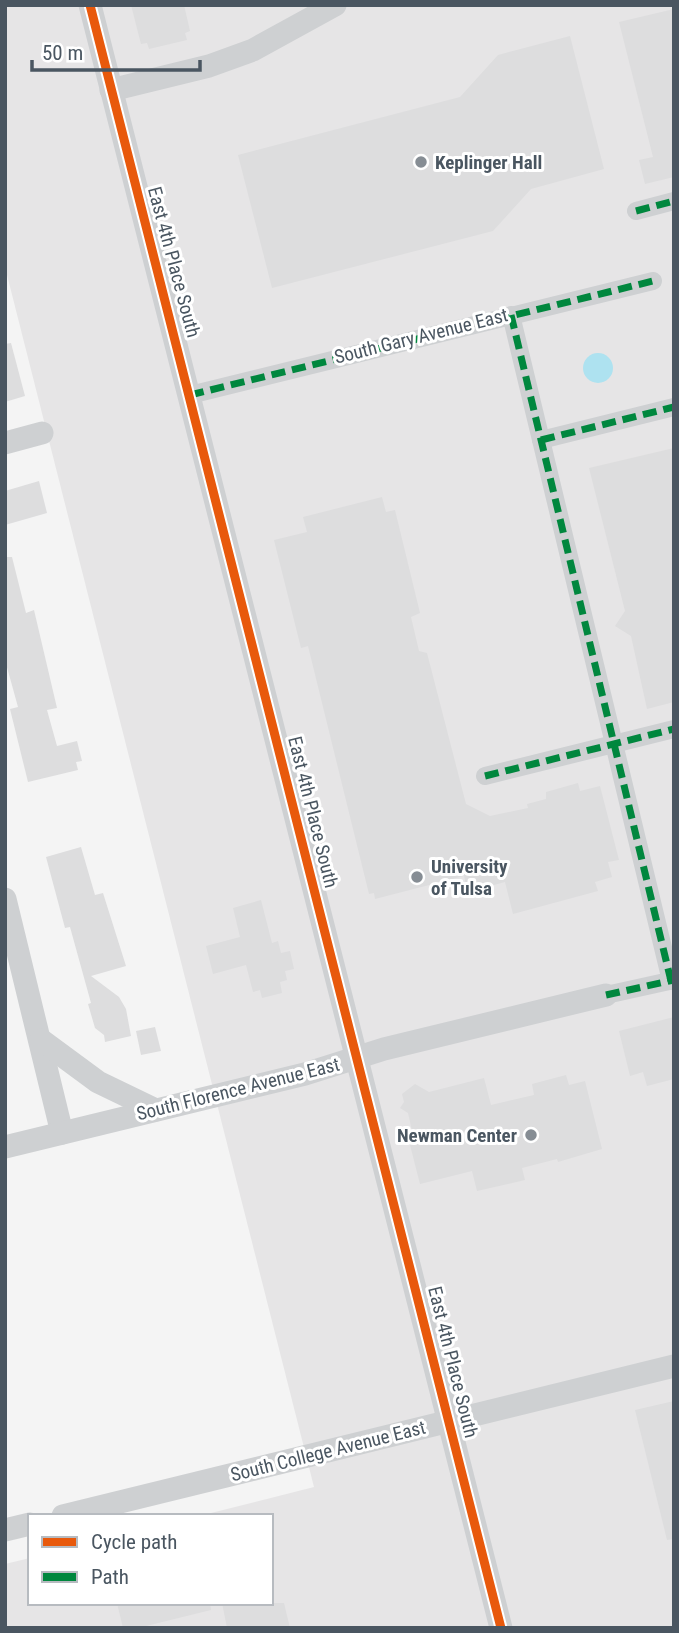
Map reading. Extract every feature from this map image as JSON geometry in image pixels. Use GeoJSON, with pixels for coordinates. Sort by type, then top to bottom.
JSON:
{"type":"FeatureCollection","features":[{"type":"Feature","properties":{"kind":"street","name":"East 4th Place South"},"geometry":{"type":"LineString","coordinates":[[90,5],[501,1628]]}},
{"type":"Feature","properties":{"kind":"street"},"geometry":{"type":"LineString","coordinates":[[111,90],[209,66],[253,50],[335,5]]}},
{"type":"Feature","properties":{"kind":"street"},"geometry":{"type":"LineString","coordinates":[[636,211],[674,201]]}},
{"type":"Feature","properties":{"kind":"street","name":"South Gary Avenue East"},"geometry":{"type":"LineString","coordinates":[[190,394],[653,281]]}},
{"type":"Feature","properties":{"kind":"street"},"geometry":{"type":"LineString","coordinates":[[510,314],[612,744],[672,981]]}},
{"type":"Feature","properties":{"kind":"street"},"geometry":{"type":"LineString","coordinates":[[541,440],[674,407]]}},
{"type":"Feature","properties":{"kind":"street"},"geometry":{"type":"LineString","coordinates":[[5,443],[42,433]]}},
{"type":"Feature","properties":{"kind":"street"},"geometry":{"type":"LineString","coordinates":[[485,776],[674,729]]}},
{"type":"Feature","properties":{"kind":"street"},"geometry":{"type":"LineString","coordinates":[[5,899],[62,1133]]}},
{"type":"Feature","properties":{"kind":"street","name":"South Florence Avenue East"},"geometry":{"type":"LineString","coordinates":[[5,1147],[331,1068],[384,1049],[672,981]]}},
{"type":"Feature","properties":{"kind":"street"},"geometry":{"type":"LineString","coordinates":[[41,1040],[98,1082],[156,1110]]}},
{"type":"Feature","properties":{"kind":"street","name":"South College Avenue East"},"geometry":{"type":"LineString","coordinates":[[71,1514],[674,1366]]}},
{"type":"Feature","properties":{"kind":"street"},"geometry":{"type":"LineString","coordinates":[[5,1530],[28,1524]]}},
{"type":"Feature","properties":{"kind":"shaded area","name":"University of Tulsa"},"geometry":{"type":"Polygon","coordinates":[[[5,5],[674,5],[674,1628],[5,1628],[5,1564],[28,1558],[28,1605],[273,1605],[273,1514],[207,1514],[314,1487],[5,267],[5,5]]]}},
{"type":"Feature","properties":{"kind":"water"},"geometry":{"type":"Polygon","coordinates":[[[598,353],[609,357],[613,368],[609,379],[598,383],[587,379],[583,368],[587,357],[598,353]]]}},
{"type":"Feature","properties":{"kind":"building"},"geometry":{"type":"Polygon","coordinates":[[[131,5],[184,5],[190,31],[185,33],[187,40],[149,49],[147,43],[141,44],[131,5]]]}},
{"type":"Feature","properties":{"kind":"building"},"geometry":{"type":"Polygon","coordinates":[[[674,9],[674,177],[645,184],[639,160],[653,157],[619,22],[674,9]]]}},
{"type":"Feature","properties":{"kind":"building","name":"Keplinger Hall"},"geometry":{"type":"Polygon","coordinates":[[[570,36],[604,169],[531,189],[493,231],[272,288],[238,155],[460,97],[498,55],[570,36]]]}},
{"type":"Feature","properties":{"kind":"building"},"geometry":{"type":"Polygon","coordinates":[[[11,343],[25,396],[5,402],[5,344],[11,343]]]}},
{"type":"Feature","properties":{"kind":"building"},"geometry":{"type":"Polygon","coordinates":[[[674,448],[674,702],[647,709],[631,636],[615,626],[625,611],[589,468],[674,448]]]}},
{"type":"Feature","properties":{"kind":"building"},"geometry":{"type":"Polygon","coordinates":[[[39,481],[47,513],[5,525],[5,491],[39,481]]]}},
{"type":"Feature","properties":{"kind":"building"},"geometry":{"type":"Polygon","coordinates":[[[382,497],[386,512],[395,510],[420,613],[411,617],[419,651],[427,653],[466,804],[490,816],[528,808],[527,804],[546,799],[546,792],[578,783],[580,791],[600,786],[619,860],[608,862],[612,877],[595,882],[598,891],[513,914],[505,882],[468,892],[464,876],[375,899],[374,893],[369,894],[308,646],[301,648],[274,540],[307,532],[303,517],[382,497]]]}},
{"type":"Feature","properties":{"kind":"building"},"geometry":{"type":"Polygon","coordinates":[[[5,557],[12,557],[26,613],[34,610],[57,708],[47,710],[57,746],[77,741],[82,761],[76,762],[78,770],[28,782],[10,709],[18,707],[5,660],[5,557]]]}},
{"type":"Feature","properties":{"kind":"building"},"geometry":{"type":"Polygon","coordinates":[[[81,847],[95,895],[103,893],[126,966],[91,976],[119,997],[126,1009],[131,1036],[105,1042],[104,1035],[95,1028],[88,1004],[91,1003],[70,927],[65,928],[46,857],[81,847]]]}},
{"type":"Feature","properties":{"kind":"building"},"geometry":{"type":"Polygon","coordinates":[[[261,900],[272,943],[278,941],[281,953],[290,951],[294,969],[285,971],[287,980],[280,982],[282,993],[262,998],[260,990],[253,992],[246,965],[213,974],[206,946],[240,937],[233,908],[261,900]]]}},
{"type":"Feature","properties":{"kind":"building"},"geometry":{"type":"Polygon","coordinates":[[[674,1017],[674,1079],[647,1086],[643,1072],[630,1076],[619,1031],[674,1017]]]}},
{"type":"Feature","properties":{"kind":"building"},"geometry":{"type":"Polygon","coordinates":[[[155,1027],[161,1051],[141,1055],[136,1031],[155,1027]]]}},
{"type":"Feature","properties":{"kind":"building","name":"Newman Center"},"geometry":{"type":"Polygon","coordinates":[[[566,1075],[569,1085],[585,1081],[602,1149],[558,1162],[557,1159],[522,1168],[525,1180],[477,1191],[472,1171],[420,1184],[410,1145],[415,1144],[408,1113],[400,1108],[404,1102],[402,1094],[415,1084],[429,1092],[484,1078],[491,1105],[534,1095],[532,1084],[566,1075]]]}},
{"type":"Feature","properties":{"kind":"building"},"geometry":{"type":"Polygon","coordinates":[[[674,1401],[674,1539],[667,1540],[635,1410],[674,1401]]]}},
{"type":"Feature","properties":{"kind":"building"},"geometry":{"type":"Polygon","coordinates":[[[284,1603],[290,1628],[227,1628],[222,1605],[284,1603]]]}},
{"type":"Feature","properties":{"kind":"building"},"geometry":{"type":"Polygon","coordinates":[[[117,1605],[210,1605],[211,1610],[138,1628],[123,1628],[117,1605]]]}},
{"type":"Feature","properties":{"kind":"marked path"},"geometry":{"type":"LineString","coordinates":[[636,211],[674,201]]}},
{"type":"Feature","properties":{"kind":"marked path"},"geometry":{"type":"LineString","coordinates":[[190,395],[653,281]]}},
{"type":"Feature","properties":{"kind":"marked path"},"geometry":{"type":"LineString","coordinates":[[511,315],[671,981]]}},
{"type":"Feature","properties":{"kind":"marked path"},"geometry":{"type":"LineString","coordinates":[[541,440],[674,407]]}},
{"type":"Feature","properties":{"kind":"marked path"},"geometry":{"type":"LineString","coordinates":[[485,776],[674,729]]}},
{"type":"Feature","properties":{"kind":"marked path"},"geometry":{"type":"LineString","coordinates":[[606,995],[674,980]]}},
{"type":"Feature","properties":{"kind":"cycle path"},"geometry":{"type":"LineString","coordinates":[[90,5],[501,1628]]}},
{"type":"Feature","properties":{"kind":"place","name":"Keplinger Hall"},"geometry":{"type":"Point","coordinates":[421,162]}},
{"type":"Feature","properties":{"kind":"place","name":"University of Tulsa"},"geometry":{"type":"Point","coordinates":[417,877]}},
{"type":"Feature","properties":{"kind":"place","name":"Newman Center"},"geometry":{"type":"Point","coordinates":[531,1135]}}]}
